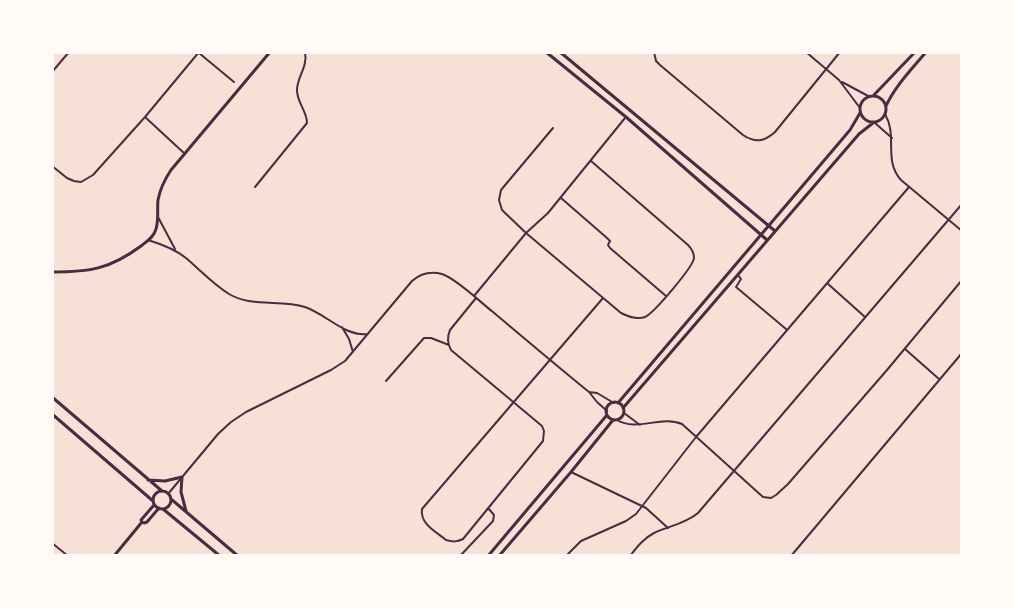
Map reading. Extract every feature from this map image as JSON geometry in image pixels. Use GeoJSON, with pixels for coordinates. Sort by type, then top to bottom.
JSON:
{"type":"FeatureCollection","features":[{"type":"Feature","properties":{"kind":"street"},"geometry":{"type":"LineString","coordinates":[[52,72],[69,52]]}},
{"type":"Feature","properties":{"kind":"street"},"geometry":{"type":"LineString","coordinates":[[52,272],[75,272],[110,265],[148,240],[156,228],[158,201],[171,170],[270,52]]}},
{"type":"Feature","properties":{"kind":"street"},"geometry":{"type":"LineString","coordinates":[[255,187],[307,123],[308,119],[299,102],[297,90],[306,64],[305,52]]}},
{"type":"Feature","properties":{"kind":"street"},"geometry":{"type":"LineString","coordinates":[[546,52],[626,117],[768,240]]}},
{"type":"Feature","properties":{"kind":"street"},"geometry":{"type":"LineString","coordinates":[[560,52],[775,231]]}},
{"type":"Feature","properties":{"kind":"street"},"geometry":{"type":"LineString","coordinates":[[654,52],[656,61],[660,65],[743,135],[760,141],[775,132],[840,52]]}},
{"type":"Feature","properties":{"kind":"street"},"geometry":{"type":"LineString","coordinates":[[806,52],[839,80],[860,108]]}},
{"type":"Feature","properties":{"kind":"street"},"geometry":{"type":"LineString","coordinates":[[488,555],[607,413],[609,405],[616,403],[850,130],[860,113],[863,100],[872,96],[915,52]]}},
{"type":"Feature","properties":{"kind":"street"},"geometry":{"type":"LineString","coordinates":[[500,555],[615,420],[621,418],[624,408],[859,134],[880,120],[885,114],[889,100],[903,79],[926,52]]}},
{"type":"Feature","properties":{"kind":"street"},"geometry":{"type":"LineString","coordinates":[[52,166],[74,182],[81,182],[93,176],[199,53],[234,82]]}},
{"type":"Feature","properties":{"kind":"street"},"geometry":{"type":"LineString","coordinates":[[567,70],[573,63]]}},
{"type":"Feature","properties":{"kind":"street"},"geometry":{"type":"LineString","coordinates":[[573,76],[578,68]]}},
{"type":"Feature","properties":{"kind":"street"},"geometry":{"type":"LineString","coordinates":[[839,80],[880,98],[886,106]]}},
{"type":"Feature","properties":{"kind":"street"},"geometry":{"type":"LineString","coordinates":[[860,113],[865,120],[874,123],[892,138]]}},
{"type":"Feature","properties":{"kind":"street"},"geometry":{"type":"LineString","coordinates":[[885,114],[891,125],[892,162],[898,177],[962,231]]}},
{"type":"Feature","properties":{"kind":"street"},"geometry":{"type":"LineString","coordinates":[[145,117],[185,154]]}},
{"type":"Feature","properties":{"kind":"street"},"geometry":{"type":"LineString","coordinates":[[603,298],[512,402],[422,509],[421,514],[425,523],[446,540],[463,539],[543,441],[544,436],[542,426],[512,402],[451,350],[448,345],[450,330],[526,233],[561,198],[626,117]]}},
{"type":"Feature","properties":{"kind":"street"},"geometry":{"type":"LineString","coordinates":[[553,128],[501,190],[502,210],[621,313],[638,318],[647,316],[692,263],[694,258],[692,249],[591,161]]}},
{"type":"Feature","properties":{"kind":"street"},"geometry":{"type":"LineString","coordinates":[[566,555],[574,546],[588,537],[631,518],[643,506],[696,437],[909,187]]}},
{"type":"Feature","properties":{"kind":"street"},"geometry":{"type":"LineString","coordinates":[[561,198],[608,238],[610,248],[666,296]]}},
{"type":"Feature","properties":{"kind":"street"},"geometry":{"type":"LineString","coordinates":[[630,555],[647,537],[694,516],[962,204]]}},
{"type":"Feature","properties":{"kind":"street"},"geometry":{"type":"LineString","coordinates":[[157,216],[176,252]]}},
{"type":"Feature","properties":{"kind":"street"},"geometry":{"type":"LineString","coordinates":[[148,240],[161,244],[186,258],[221,288],[238,298],[257,303],[301,306],[357,334],[368,334]]}},
{"type":"Feature","properties":{"kind":"street"},"geometry":{"type":"LineString","coordinates":[[168,494],[218,434],[231,422],[246,412],[338,366],[353,352],[412,281],[421,274],[433,272],[444,275],[475,297],[589,392],[615,420],[628,425],[673,421],[682,424],[763,496],[771,498],[788,484],[962,280]]}},
{"type":"Feature","properties":{"kind":"street"},"geometry":{"type":"LineString","coordinates":[[738,275],[741,279],[736,287],[787,330]]}},
{"type":"Feature","properties":{"kind":"street"},"geometry":{"type":"LineString","coordinates":[[827,283],[865,317]]}},
{"type":"Feature","properties":{"kind":"street"},"geometry":{"type":"LineString","coordinates":[[342,327],[353,352]]}},
{"type":"Feature","properties":{"kind":"street"},"geometry":{"type":"LineString","coordinates":[[386,381],[424,338],[431,338],[448,345]]}},
{"type":"Feature","properties":{"kind":"street"},"geometry":{"type":"LineString","coordinates":[[905,349],[940,380]]}},
{"type":"Feature","properties":{"kind":"street"},"geometry":{"type":"LineString","coordinates":[[791,555],[962,353]]}},
{"type":"Feature","properties":{"kind":"street"},"geometry":{"type":"LineString","coordinates":[[589,392],[597,393],[624,408]]}},
{"type":"Feature","properties":{"kind":"street"},"geometry":{"type":"LineString","coordinates":[[52,397],[238,555]]}},
{"type":"Feature","properties":{"kind":"street"},"geometry":{"type":"LineString","coordinates":[[624,413],[640,425]]}},
{"type":"Feature","properties":{"kind":"street"},"geometry":{"type":"LineString","coordinates":[[52,414],[161,509],[220,555]]}},
{"type":"Feature","properties":{"kind":"street"},"geometry":{"type":"LineString","coordinates":[[571,472],[643,506],[668,528]]}},
{"type":"Feature","properties":{"kind":"street"},"geometry":{"type":"LineString","coordinates":[[148,480],[165,481],[182,477]]}},
{"type":"Feature","properties":{"kind":"street"},"geometry":{"type":"LineString","coordinates":[[182,477],[181,492],[187,512]]}},
{"type":"Feature","properties":{"kind":"street"},"geometry":{"type":"LineString","coordinates":[[114,555],[142,522],[141,518],[154,503],[155,495],[162,491]]}},
{"type":"Feature","properties":{"kind":"street"},"geometry":{"type":"LineString","coordinates":[[142,522],[147,522],[161,509],[169,506],[171,499]]}},
{"type":"Feature","properties":{"kind":"street"},"geometry":{"type":"LineString","coordinates":[[460,555],[493,521],[494,514],[488,508]]}},
{"type":"Feature","properties":{"kind":"street"},"geometry":{"type":"LineString","coordinates":[[52,543],[68,555]]}}]}
